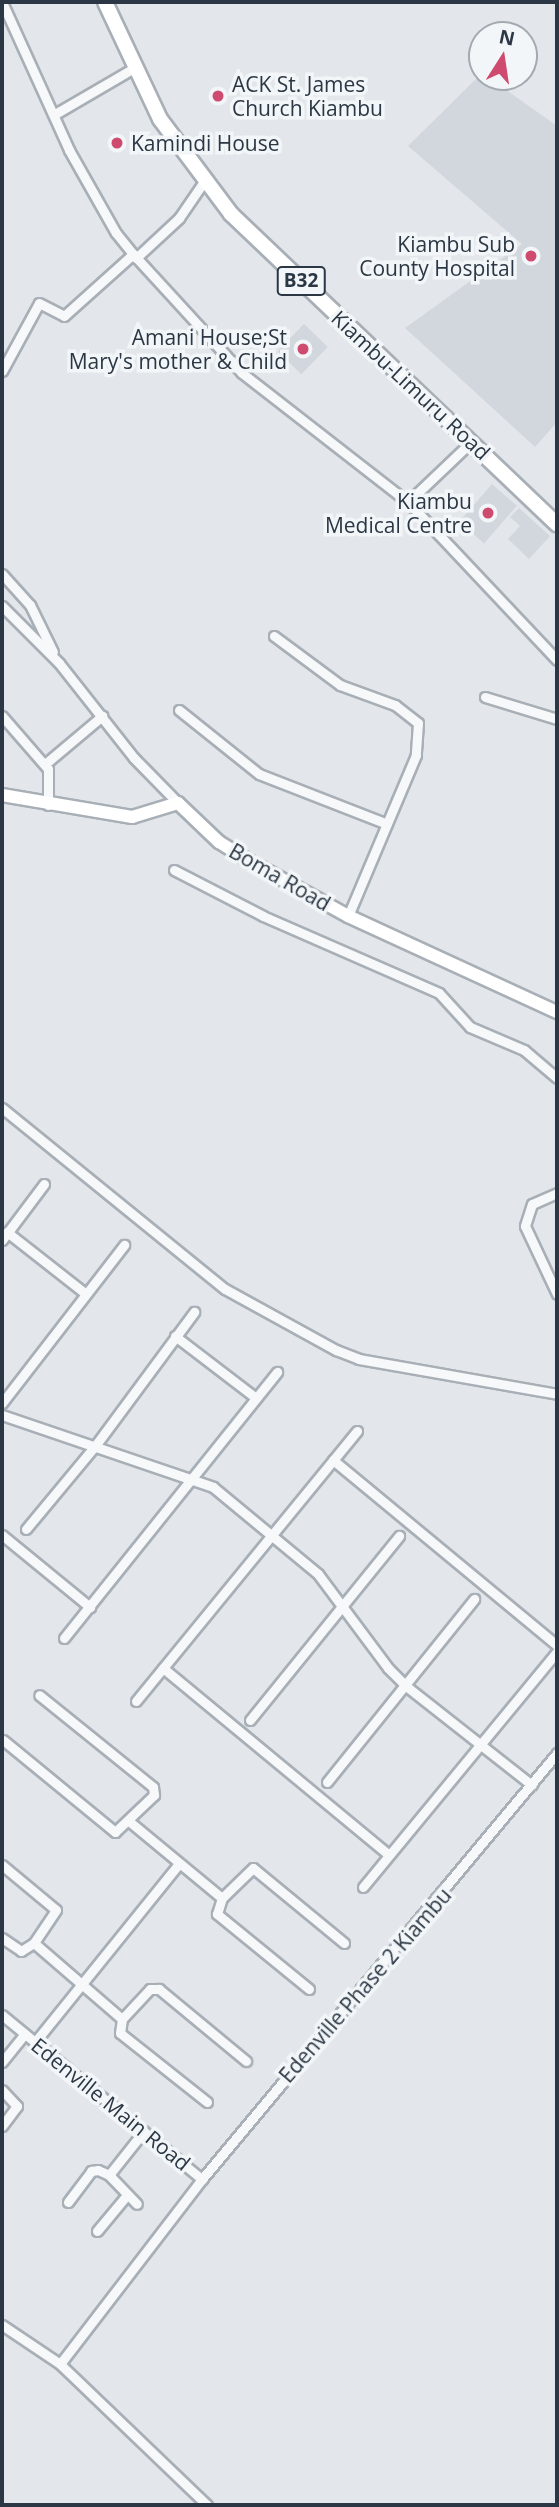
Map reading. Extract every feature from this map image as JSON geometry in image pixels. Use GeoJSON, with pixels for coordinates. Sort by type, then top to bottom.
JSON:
{"type":"FeatureCollection","features":[{"type":"Feature","properties":{"kind":"highway","name":"Kiambu-Limuru Road"},"geometry":{"type":"LineString","coordinates":[[105,2],[160,119],[240,223],[555,518]]}},
{"type":"Feature","properties":{"kind":"main road"},"geometry":{"type":"LineString","coordinates":[[2,795],[48,806],[132,817],[178,803]]}},
{"type":"Feature","properties":{"kind":"main road","name":"Boma Road"},"geometry":{"type":"LineString","coordinates":[[178,803],[219,842],[348,916],[557,1012]]}},
{"type":"Feature","properties":{"kind":"street"},"geometry":{"type":"LineString","coordinates":[[2,2],[97,202],[134,256],[242,373],[408,502],[557,660]]}},
{"type":"Feature","properties":{"kind":"street"},"geometry":{"type":"LineString","coordinates":[[55,114],[134,68]]}},
{"type":"Feature","properties":{"kind":"street"},"geometry":{"type":"LineString","coordinates":[[2,371],[36,305],[43,303],[64,316],[179,218],[205,180]]}},
{"type":"Feature","properties":{"kind":"street"},"geometry":{"type":"LineString","coordinates":[[408,502],[471,442]]}},
{"type":"Feature","properties":{"kind":"street"},"geometry":{"type":"LineString","coordinates":[[2,574],[30,605],[59,663]]}},
{"type":"Feature","properties":{"kind":"street"},"geometry":{"type":"LineString","coordinates":[[2,606],[59,663],[178,803]]}},
{"type":"Feature","properties":{"kind":"street"},"geometry":{"type":"LineString","coordinates":[[274,636],[340,685],[395,705],[418,723],[416,755],[348,916]]}},
{"type":"Feature","properties":{"kind":"street"},"geometry":{"type":"LineString","coordinates":[[485,696],[557,719]]}},
{"type":"Feature","properties":{"kind":"street"},"geometry":{"type":"LineString","coordinates":[[178,710],[259,774],[387,824]]}},
{"type":"Feature","properties":{"kind":"street"},"geometry":{"type":"LineString","coordinates":[[2,716],[45,764],[51,783],[48,806]]}},
{"type":"Feature","properties":{"kind":"street"},"geometry":{"type":"LineString","coordinates":[[45,764],[102,716]]}},
{"type":"Feature","properties":{"kind":"street"},"geometry":{"type":"LineString","coordinates":[[174,870],[263,916],[439,993],[470,1027],[524,1050],[557,1078]]}},
{"type":"Feature","properties":{"kind":"street"},"geometry":{"type":"LineString","coordinates":[[2,1108],[225,1289],[336,1350],[359,1359],[557,1394]]}},
{"type":"Feature","properties":{"kind":"street"},"geometry":{"type":"LineString","coordinates":[[44,1184],[5,1236],[86,1294]]}},
{"type":"Feature","properties":{"kind":"street"},"geometry":{"type":"LineString","coordinates":[[557,1193],[532,1204],[525,1226],[557,1294]]}},
{"type":"Feature","properties":{"kind":"street"},"geometry":{"type":"LineString","coordinates":[[2,1403],[124,1245]]}},
{"type":"Feature","properties":{"kind":"street"},"geometry":{"type":"LineString","coordinates":[[26,1529],[95,1446],[194,1312]]}},
{"type":"Feature","properties":{"kind":"street"},"geometry":{"type":"LineString","coordinates":[[175,1336],[256,1398]]}},
{"type":"Feature","properties":{"kind":"street"},"geometry":{"type":"LineString","coordinates":[[64,1637],[194,1479],[277,1372]]}},
{"type":"Feature","properties":{"kind":"street"},"geometry":{"type":"LineString","coordinates":[[2,1415],[21,1425],[95,1446],[213,1487],[318,1574],[388,1668],[406,1686],[482,1746],[529,1788]]}},
{"type":"Feature","properties":{"kind":"street"},"geometry":{"type":"LineString","coordinates":[[136,1701],[357,1431]]}},
{"type":"Feature","properties":{"kind":"street"},"geometry":{"type":"LineString","coordinates":[[333,1460],[557,1645]]}},
{"type":"Feature","properties":{"kind":"street"},"geometry":{"type":"LineString","coordinates":[[2,1535],[90,1607]]}},
{"type":"Feature","properties":{"kind":"street"},"geometry":{"type":"LineString","coordinates":[[250,1720],[399,1536]]}},
{"type":"Feature","properties":{"kind":"street"},"geometry":{"type":"LineString","coordinates":[[327,1782],[474,1598]]}},
{"type":"Feature","properties":{"kind":"street"},"geometry":{"type":"LineString","coordinates":[[363,1887],[557,1652]]}},
{"type":"Feature","properties":{"kind":"street"},"geometry":{"type":"LineString","coordinates":[[163,1668],[389,1856]]}},
{"type":"Feature","properties":{"kind":"street"},"geometry":{"type":"LineString","coordinates":[[3,1741],[115,1832],[130,1822],[155,1790],[39,1695]]}},
{"type":"Feature","properties":{"kind":"street","name":"Edenville Phase 2 Kiambu"},"geometry":{"type":"LineString","coordinates":[[202,2179],[557,1753]]}},
{"type":"Feature","properties":{"kind":"street"},"geometry":{"type":"LineString","coordinates":[[130,1822],[178,1865],[222,1898]]}},
{"type":"Feature","properties":{"kind":"street"},"geometry":{"type":"LineString","coordinates":[[2,1865],[56,1910],[34,1943],[21,1951],[2,1938]]}},
{"type":"Feature","properties":{"kind":"street"},"geometry":{"type":"LineString","coordinates":[[35,2042],[178,1865]]}},
{"type":"Feature","properties":{"kind":"street"},"geometry":{"type":"LineString","coordinates":[[309,1989],[217,1914],[222,1898],[253,1868],[344,1944]]}},
{"type":"Feature","properties":{"kind":"street"},"geometry":{"type":"LineString","coordinates":[[34,1943],[122,2020]]}},
{"type":"Feature","properties":{"kind":"street"},"geometry":{"type":"LineString","coordinates":[[207,2102],[122,2036],[122,2020],[155,1987],[246,2061]]}},
{"type":"Feature","properties":{"kind":"street","name":"Edenville Main Road"},"geometry":{"type":"LineString","coordinates":[[2,2015],[202,2179],[60,2364]]}},
{"type":"Feature","properties":{"kind":"street"},"geometry":{"type":"LineString","coordinates":[[2,2063],[26,2034]]}},
{"type":"Feature","properties":{"kind":"street"},"geometry":{"type":"LineString","coordinates":[[2,2090],[18,2106],[2,2126]]}},
{"type":"Feature","properties":{"kind":"street"},"geometry":{"type":"LineString","coordinates":[[109,2175],[144,2131]]}},
{"type":"Feature","properties":{"kind":"street"},"geometry":{"type":"LineString","coordinates":[[68,2202],[91,2171],[109,2175],[137,2204]]}},
{"type":"Feature","properties":{"kind":"street"},"geometry":{"type":"LineString","coordinates":[[97,2231],[127,2195]]}},
{"type":"Feature","properties":{"kind":"street"},"geometry":{"type":"LineString","coordinates":[[2,2325],[60,2364],[207,2505]]}},
{"type":"Feature","properties":{"kind":"shaded area","name":"Kiambu Sub County Hospital"},"geometry":{"type":"Polygon","coordinates":[[[468,87],[468,91],[507,91],[557,126],[557,422],[535,447],[405,328],[522,244],[408,146],[468,87]]]}},
{"type":"Feature","properties":{"kind":"shaded area","name":"Amani House;St Mary's mother & Child"},"geometry":{"type":"Polygon","coordinates":[[[304,324],[328,347],[301,374],[278,351],[304,324]]]}},
{"type":"Feature","properties":{"kind":"shaded area","name":"Kiambu Medical Centre"},"geometry":{"type":"Polygon","coordinates":[[[492,484],[517,506],[484,543],[459,522],[492,484]]]}},
{"type":"Feature","properties":{"kind":"shaded area"},"geometry":{"type":"Polygon","coordinates":[[[519,508],[550,536],[529,559],[508,539],[520,526],[510,517],[519,508]]]}},
{"type":"Feature","properties":{"kind":"place","name":"ACK St. James Church Kiambu"},"geometry":{"type":"Point","coordinates":[218,96]}},
{"type":"Feature","properties":{"kind":"place","name":"Kamindi House"},"geometry":{"type":"Point","coordinates":[117,143]}},
{"type":"Feature","properties":{"kind":"place","name":"Kiambu Sub County Hospital"},"geometry":{"type":"Point","coordinates":[531,256]}},
{"type":"Feature","properties":{"kind":"place","name":"Amani House;St Mary's mother & Child"},"geometry":{"type":"Point","coordinates":[303,349]}},
{"type":"Feature","properties":{"kind":"place","name":"Kiambu Medical Centre"},"geometry":{"type":"Point","coordinates":[488,513]}}]}
